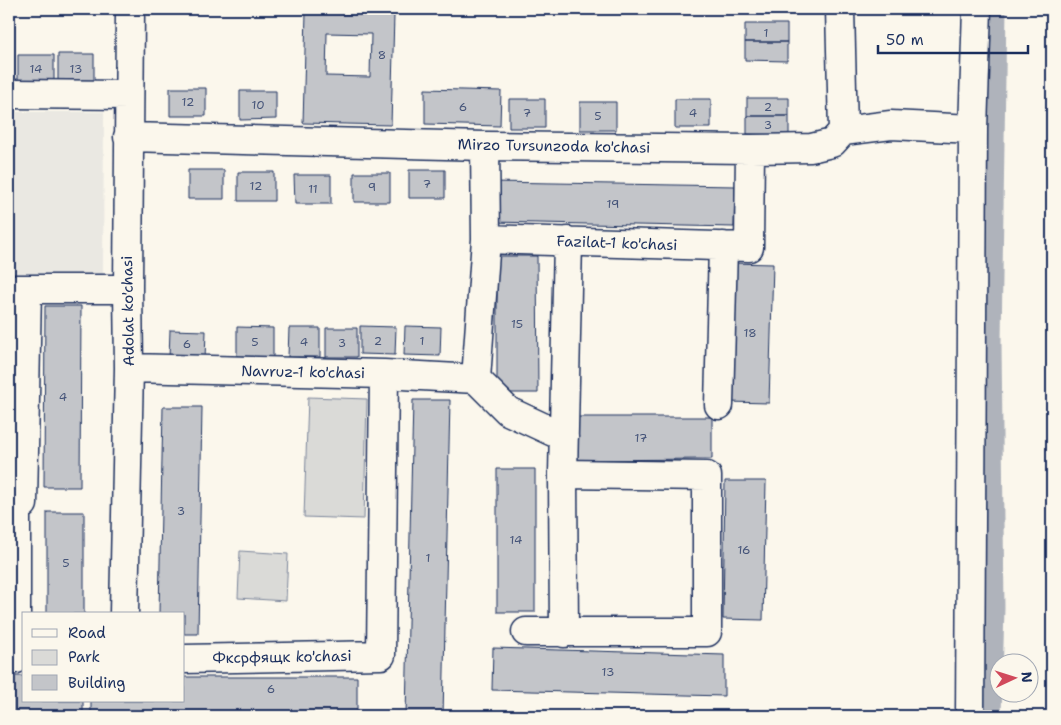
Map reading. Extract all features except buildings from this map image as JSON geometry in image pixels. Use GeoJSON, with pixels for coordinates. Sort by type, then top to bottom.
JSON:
{"type":"FeatureCollection","features":[{"type":"Feature","properties":{"kind":"street","name":"Adolat ko'chasi"},"geometry":{"type":"LineString","coordinates":[[124,612],[129,368],[128,95],[130,9]]}},
{"type":"Feature","properties":{"kind":"street"},"geometry":{"type":"LineString","coordinates":[[840,9],[842,131]]}},
{"type":"Feature","properties":{"kind":"street"},"geometry":{"type":"LineString","coordinates":[[970,716],[973,129],[977,9]]}},
{"type":"Feature","properties":{"kind":"street"},"geometry":{"type":"LineString","coordinates":[[9,94],[128,95]]}},
{"type":"Feature","properties":{"kind":"street","name":"Mirzo Tursunzoda ko'chasi"},"geometry":{"type":"LineString","coordinates":[[128,137],[485,146],[810,148],[832,143],[842,131],[891,125],[973,129]]}},
{"type":"Feature","properties":{"kind":"street"},"geometry":{"type":"LineString","coordinates":[[485,146],[486,239],[476,379],[508,411],[564,436]]}},
{"type":"Feature","properties":{"kind":"street","name":"Fazilat-1 ko'chasi"},"geometry":{"type":"LineString","coordinates":[[486,239],[749,246],[750,148]]}},
{"type":"Feature","properties":{"kind":"street"},"geometry":{"type":"LineString","coordinates":[[564,633],[563,474],[568,241]]}},
{"type":"Feature","properties":{"kind":"street"},"geometry":{"type":"LineString","coordinates":[[719,404],[723,246]]}},
{"type":"Feature","properties":{"kind":"street"},"geometry":{"type":"LineString","coordinates":[[16,659],[18,289],[128,289]]}},
{"type":"Feature","properties":{"kind":"street","name":"Navruz-1 ko'chasi"},"geometry":{"type":"LineString","coordinates":[[129,368],[384,374],[476,379]]}},
{"type":"Feature","properties":{"kind":"street","name":"Фксрфящк ko'chasi"},"geometry":{"type":"LineString","coordinates":[[185,659],[381,655],[384,374]]}},
{"type":"Feature","properties":{"kind":"street"},"geometry":{"type":"LineString","coordinates":[[526,632],[707,632],[707,476],[563,474]]}},
{"type":"Feature","properties":{"kind":"shaded area"},"geometry":{"type":"Polygon","coordinates":[[[9,112],[104,112],[103,278],[9,277],[9,112]]]}},
{"type":"Feature","properties":{"kind":"green space"},"geometry":{"type":"Polygon","coordinates":[[[308,397],[367,399],[364,519],[304,517],[308,397]]]}},
{"type":"Feature","properties":{"kind":"green space"},"geometry":{"type":"Polygon","coordinates":[[[240,551],[288,554],[286,601],[238,598],[240,551]]]}},
{"type":"Feature","properties":{"kind":"waterway"},"geometry":{"type":"LineString","coordinates":[[991,716],[994,608],[991,343],[996,9]]}}]}
